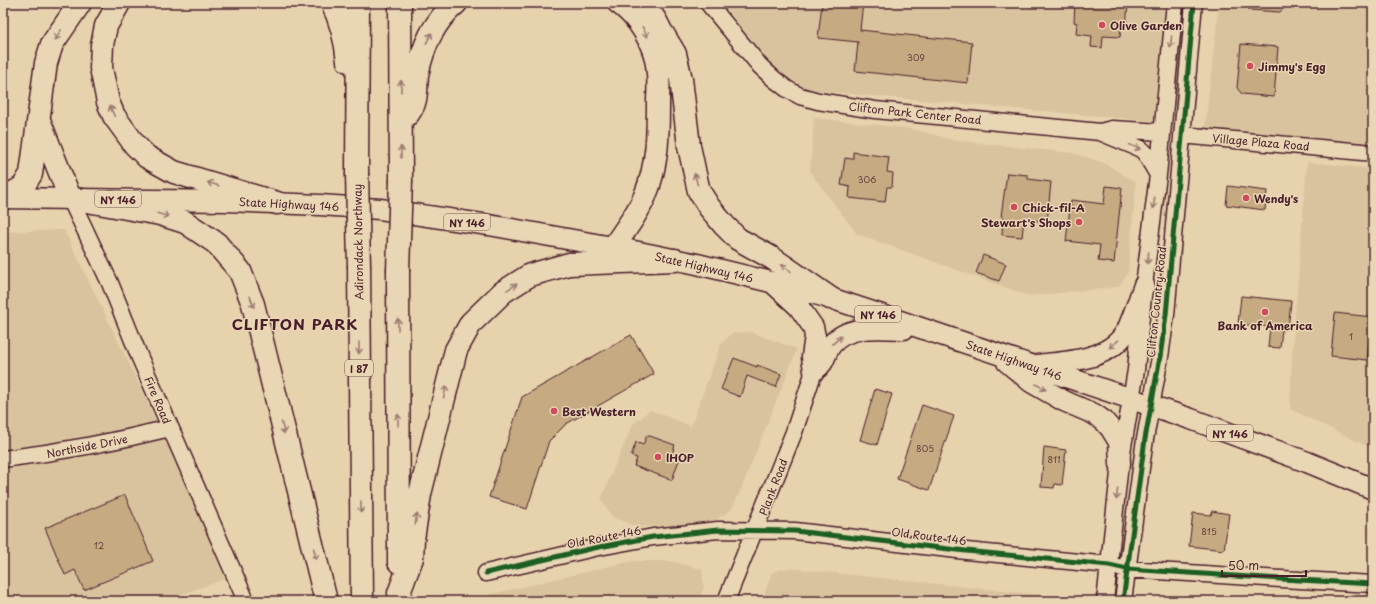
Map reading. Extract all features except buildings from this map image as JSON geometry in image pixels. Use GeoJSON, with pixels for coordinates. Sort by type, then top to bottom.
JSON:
{"type":"FeatureCollection","features":[{"type":"Feature","properties":{"kind":"highway"},"geometry":{"type":"LineString","coordinates":[[4,198],[23,187],[32,174],[46,62],[52,44],[80,3]]}},
{"type":"Feature","properties":{"kind":"highway"},"geometry":{"type":"LineString","coordinates":[[119,3],[106,26],[102,45],[101,68],[108,102],[114,116],[135,145],[147,157],[174,172],[277,203]]}},
{"type":"Feature","properties":{"kind":"highway"},"geometry":{"type":"LineString","coordinates":[[332,3],[337,13],[347,49],[357,150]]}},
{"type":"Feature","properties":{"kind":"highway","name":"Adirondack Northway"},"geometry":{"type":"LineString","coordinates":[[358,3],[357,150],[362,601]]}},
{"type":"Feature","properties":{"kind":"highway"},"geometry":{"type":"LineString","coordinates":[[399,597],[398,271],[401,180],[400,3]]}},
{"type":"Feature","properties":{"kind":"highway"},"geometry":{"type":"LineString","coordinates":[[401,125],[414,103],[417,76],[423,50],[428,38],[440,18],[456,3]]}},
{"type":"Feature","properties":{"kind":"highway"},"geometry":{"type":"LineString","coordinates":[[619,3],[641,25],[654,50],[659,77],[659,129],[652,178],[645,197],[630,222],[621,249]]}},
{"type":"Feature","properties":{"kind":"highway"},"geometry":{"type":"LineString","coordinates":[[644,3],[653,15],[675,54],[681,79],[689,146],[695,174],[699,191],[709,207],[738,239],[772,258],[830,298]]}},
{"type":"Feature","properties":{"kind":"highway"},"geometry":{"type":"LineString","coordinates":[[621,249],[639,236],[647,222],[662,180],[668,155],[671,128],[670,64],[663,34]]}},
{"type":"Feature","properties":{"kind":"highway"},"geometry":{"type":"LineString","coordinates":[[39,120],[70,198],[160,214],[186,222],[216,243],[240,271],[253,304],[326,601]]}},
{"type":"Feature","properties":{"kind":"highway"},"geometry":{"type":"LineString","coordinates":[[399,597],[412,558],[413,539],[420,494],[456,350],[471,322],[503,292],[530,275],[569,264],[675,260]]}},
{"type":"Feature","properties":{"kind":"main road","name":"State Highway 146"},"geometry":{"type":"LineString","coordinates":[[4,198],[166,199],[380,209],[489,225],[675,260],[771,282],[830,298],[1191,419],[1307,462],[1373,489]]}},
{"type":"Feature","properties":{"kind":"main road"},"geometry":{"type":"LineString","coordinates":[[771,282],[799,307],[813,327],[815,336],[812,357],[814,371],[823,364],[830,347],[846,332],[874,328],[926,330]]}},
{"type":"Feature","properties":{"kind":"main road"},"geometry":{"type":"LineString","coordinates":[[1033,366],[1093,356],[1112,347],[1127,329],[1144,285]]}},
{"type":"Feature","properties":{"kind":"main road"},"geometry":{"type":"LineString","coordinates":[[999,355],[1031,382],[1064,401],[1094,414],[1104,421],[1111,429],[1118,442],[1120,464]]}},
{"type":"Feature","properties":{"kind":"street","name":"Clifton Park Center Road"},"geometry":{"type":"LineString","coordinates":[[708,3],[760,66],[787,89],[800,96],[818,101],[875,110],[1100,132],[1112,129],[1162,132]]}},
{"type":"Feature","properties":{"kind":"street","name":"Clifton Country Road"},"geometry":{"type":"LineString","coordinates":[[1105,601],[1120,464],[1136,370],[1144,285],[1158,175],[1175,3]]}},
{"type":"Feature","properties":{"kind":"street","name":"Clifton Country Road"},"geometry":{"type":"LineString","coordinates":[[1123,601],[1145,439],[1166,315],[1194,3]]}},
{"type":"Feature","properties":{"kind":"street"},"geometry":{"type":"LineString","coordinates":[[1100,132],[1141,149],[1158,175]]}},
{"type":"Feature","properties":{"kind":"street"},"geometry":{"type":"LineString","coordinates":[[1162,132],[1168,137],[1171,145],[1177,185]]}},
{"type":"Feature","properties":{"kind":"street","name":"Village Plaza Road"},"geometry":{"type":"LineString","coordinates":[[1182,135],[1373,153]]}},
{"type":"Feature","properties":{"kind":"street","name":"Fire Road"},"geometry":{"type":"LineString","coordinates":[[70,198],[110,283],[140,358],[246,601]]}},
{"type":"Feature","properties":{"kind":"street","name":"Plank Road"},"geometry":{"type":"LineString","coordinates":[[726,601],[756,530],[794,432],[814,371]]}},
{"type":"Feature","properties":{"kind":"street","name":"Northside Drive"},"geometry":{"type":"LineString","coordinates":[[3,460],[43,455],[108,443],[170,428]]}},
{"type":"Feature","properties":{"kind":"street","name":"Old Route 146"},"geometry":{"type":"LineString","coordinates":[[486,573],[594,548],[654,537],[718,530],[756,530],[796,532],[1108,565],[1127,569],[1373,584]]}},
{"type":"Feature","properties":{"kind":"shaded area"},"geometry":{"type":"Polygon","coordinates":[[[722,3],[1168,3],[1154,121],[806,90],[770,65],[722,3]]]}},
{"type":"Feature","properties":{"kind":"shaded area"},"geometry":{"type":"Polygon","coordinates":[[[1219,3],[1373,3],[1373,144],[1205,128],[1219,3]]]}},
{"type":"Feature","properties":{"kind":"shaded area"},"geometry":{"type":"Polygon","coordinates":[[[814,118],[913,129],[953,140],[1072,153],[1102,162],[1136,182],[1128,273],[1118,287],[1029,296],[857,234],[810,172],[814,118]]]}},
{"type":"Feature","properties":{"kind":"shaded area"},"geometry":{"type":"Polygon","coordinates":[[[1307,162],[1373,169],[1373,449],[1290,409],[1292,354],[1307,162]]]}},
{"type":"Feature","properties":{"kind":"shaded area"},"geometry":{"type":"Polygon","coordinates":[[[64,230],[189,487],[225,579],[162,601],[3,601],[3,232],[64,230]]]}},
{"type":"Feature","properties":{"kind":"shaded area"},"geometry":{"type":"Polygon","coordinates":[[[750,332],[797,349],[740,492],[731,510],[714,521],[686,525],[637,527],[612,517],[601,499],[633,424],[650,410],[691,426],[721,344],[732,333],[750,332]]]}},
{"type":"Feature","properties":{"kind":"shaded area"},"geometry":{"type":"Polygon","coordinates":[[[632,561],[670,561],[702,569],[704,587],[698,601],[487,601],[488,595],[632,561]]]}},
{"type":"Feature","properties":{"kind":"shaded area"},"geometry":{"type":"Polygon","coordinates":[[[787,568],[1080,599],[1080,601],[762,601],[772,572],[787,568]]]}},
{"type":"Feature","properties":{"kind":"cycle path"},"geometry":{"type":"LineString","coordinates":[[1123,601],[1145,439],[1166,315],[1194,3]]}},
{"type":"Feature","properties":{"kind":"cycle path"},"geometry":{"type":"LineString","coordinates":[[486,573],[594,548],[653,537],[718,530],[795,531],[966,551],[1109,565],[1127,569],[1373,584]]}},
{"type":"Feature","properties":{"kind":"place","name":"Olive Garden"},"geometry":{"type":"Point","coordinates":[1102,25]}},
{"type":"Feature","properties":{"kind":"place","name":"Jimmy's Egg"},"geometry":{"type":"Point","coordinates":[1250,66]}},
{"type":"Feature","properties":{"kind":"place","name":"Wendy's"},"geometry":{"type":"Point","coordinates":[1246,198]}},
{"type":"Feature","properties":{"kind":"place","name":"Chick-fil-A"},"geometry":{"type":"Point","coordinates":[1014,207]}},
{"type":"Feature","properties":{"kind":"place","name":"Stewart's Shops"},"geometry":{"type":"Point","coordinates":[1079,222]}},
{"type":"Feature","properties":{"kind":"place","name":"Bank of America"},"geometry":{"type":"Point","coordinates":[1265,312]}},
{"type":"Feature","properties":{"kind":"place","name":"Best Western"},"geometry":{"type":"Point","coordinates":[554,411]}},
{"type":"Feature","properties":{"kind":"place","name":"IHOP"},"geometry":{"type":"Point","coordinates":[658,457]}},
{"type":"Feature","properties":{"kind":"district","name":"CLIFTON PARK"},"geometry":{"type":"Point","coordinates":[295,323]}}]}
